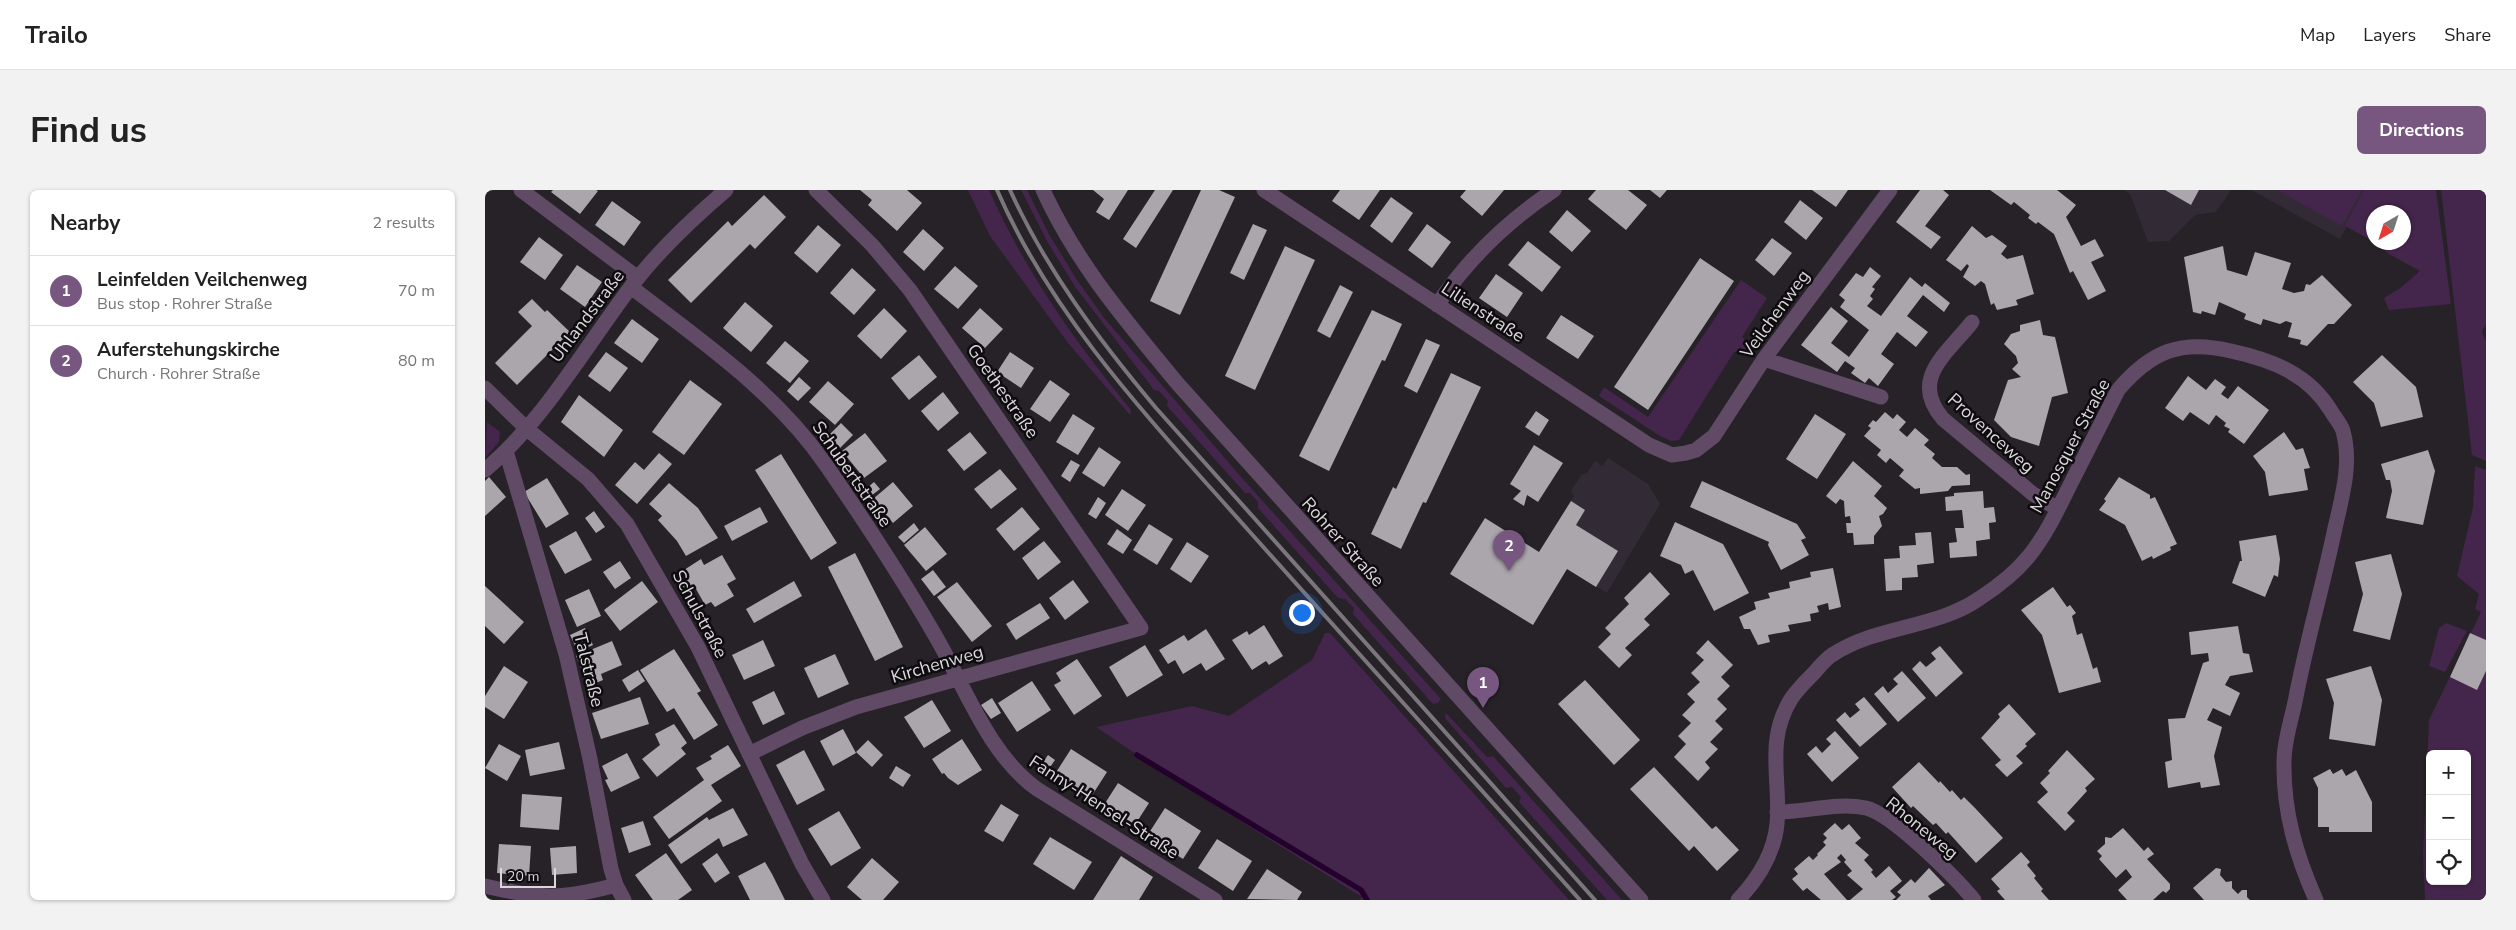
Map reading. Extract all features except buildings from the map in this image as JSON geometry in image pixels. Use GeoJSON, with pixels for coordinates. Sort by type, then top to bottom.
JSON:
{"type":"FeatureCollection","features":[{"type":"Feature","properties":{"kind":"street","name":"Schubertstraße"},"geometry":{"type":"LineString","coordinates":[[521,190],[634,282],[771,399],[825,463],[887,558],[935,636],[957,677]]}},
{"type":"Feature","properties":{"kind":"street","name":"Uhlandstraße"},"geometry":{"type":"LineString","coordinates":[[485,470],[527,429],[634,282],[681,232],[726,190]]}},
{"type":"Feature","properties":{"kind":"street","name":"Goethestraße"},"geometry":{"type":"LineString","coordinates":[[816,190],[872,245],[911,290],[1141,628]]}},
{"type":"Feature","properties":{"kind":"street","name":"Rohrer Straße"},"geometry":{"type":"LineString","coordinates":[[1043,190],[1079,257],[1106,297],[1178,384],[1641,900]]}},
{"type":"Feature","properties":{"kind":"street","name":"Lilienstraße"},"geometry":{"type":"LineString","coordinates":[[1264,190],[1649,445],[1672,455],[1686,453]]}},
{"type":"Feature","properties":{"kind":"street"},"geometry":{"type":"LineString","coordinates":[[1437,304],[1492,239],[1527,208],[1554,190]]}},
{"type":"Feature","properties":{"kind":"street","name":"Veilchenweg"},"geometry":{"type":"LineString","coordinates":[[1686,453],[1696,450],[1714,436],[1764,359],[1890,190]]}},
{"type":"Feature","properties":{"kind":"street","name":"Provenceweg"},"geometry":{"type":"LineString","coordinates":[[1972,322],[1930,375],[1928,390],[1932,405],[1943,419],[2033,494],[2058,509]]}},
{"type":"Feature","properties":{"kind":"street","name":"Manosquer Straße"},"geometry":{"type":"LineString","coordinates":[[1738,900],[1760,874],[1770,852],[1777,812],[1774,768],[1776,738],[1779,724],[1797,691],[1830,656],[1851,644],[1871,636],[1927,621],[1979,599],[2028,557],[2058,509],[2118,390],[2132,374],[2152,357],[2196,345],[2259,357],[2294,373],[2308,383],[2325,401],[2342,430],[2347,456],[2344,488],[2307,640],[2284,759],[2285,807],[2300,865],[2316,900]]}},
{"type":"Feature","properties":{"kind":"street"},"geometry":{"type":"LineString","coordinates":[[1764,359],[1881,397]]}},
{"type":"Feature","properties":{"kind":"street","name":"Schulstraße"},"geometry":{"type":"LineString","coordinates":[[485,388],[527,429],[588,479],[627,524],[690,632],[802,864],[823,900]]}},
{"type":"Feature","properties":{"kind":"street","name":"Talstraße"},"geometry":{"type":"LineString","coordinates":[[506,451],[566,654],[616,885],[624,900]]}},
{"type":"Feature","properties":{"kind":"street","name":"Kirchenweg"},"geometry":{"type":"LineString","coordinates":[[749,754],[837,714],[957,677],[1141,628]]}},
{"type":"Feature","properties":{"kind":"street","name":"Fanny-Hensel-Straße"},"geometry":{"type":"LineString","coordinates":[[957,677],[1017,774],[1051,798],[1215,900]]}},
{"type":"Feature","properties":{"kind":"street","name":"Rhoneweg"},"geometry":{"type":"LineString","coordinates":[[1777,812],[1800,812],[1841,806],[1876,812],[1911,839],[1974,900]]}},
{"type":"Feature","properties":{"kind":"street"},"geometry":{"type":"LineString","coordinates":[[485,886],[532,896],[567,898],[616,885]]}},
{"type":"Feature","properties":{"kind":"shaded area"},"geometry":{"type":"Polygon","coordinates":[[[968,190],[989,190],[1003,220],[1035,277],[1071,332],[1131,410],[1130,415],[1068,343],[990,236],[968,190]]]}},
{"type":"Feature","properties":{"kind":"shaded area"},"geometry":{"type":"Polygon","coordinates":[[[1021,190],[1027,190],[1050,236],[1077,280],[1105,319],[1242,478],[1441,699],[1438,703],[1433,704],[1353,614],[1354,608],[1345,599],[1338,598],[1258,508],[1258,502],[1250,493],[1245,493],[1167,406],[1168,401],[1159,391],[1154,390],[1076,288],[1048,243],[1021,190]]]}},
{"type":"Feature","properties":{"kind":"shaded area"},"geometry":{"type":"Polygon","coordinates":[[[2124,190],[2231,190],[2216,212],[2195,215],[2169,241],[2148,242],[2130,194],[2124,190]]]}},
{"type":"Feature","properties":{"kind":"shaded area"},"geometry":{"type":"Polygon","coordinates":[[[2251,190],[2367,190],[2340,239],[2251,190]]]}},
{"type":"Feature","properties":{"kind":"shaded area"},"geometry":{"type":"Polygon","coordinates":[[[2277,190],[2362,190],[2342,226],[2277,190]]]}},
{"type":"Feature","properties":{"kind":"shaded area"},"geometry":{"type":"Polygon","coordinates":[[[2364,190],[2436,190],[2451,304],[2389,310],[2384,298],[2399,289],[2420,271],[2384,250],[2411,250],[2411,205],[2366,205],[2366,237],[2345,226],[2364,190]]]}},
{"type":"Feature","properties":{"kind":"shaded area"},"geometry":{"type":"Polygon","coordinates":[[[2441,190],[2486,190],[2486,324],[2482,332],[2486,342],[2486,461],[2472,455],[2441,190]]]}},
{"type":"Feature","properties":{"kind":"shaded area"},"geometry":{"type":"Polygon","coordinates":[[[1741,280],[1767,298],[1742,337],[1752,345],[1746,352],[1734,352],[1679,440],[1671,441],[1660,436],[1599,396],[1604,387],[1648,417],[1741,280]]]}},
{"type":"Feature","properties":{"kind":"shaded area"},"geometry":{"type":"Polygon","coordinates":[[[487,422],[500,432],[499,442],[485,458],[487,422]]]}},
{"type":"Feature","properties":{"kind":"shaded area"},"geometry":{"type":"Polygon","coordinates":[[[1608,458],[1648,484],[1660,504],[1607,593],[1539,552],[1574,496],[1571,491],[1582,474],[1587,473],[1595,461],[1602,466],[1608,458]]]}},
{"type":"Feature","properties":{"kind":"shaded area"},"geometry":{"type":"Polygon","coordinates":[[[2475,466],[2486,470],[2486,900],[2425,900],[2423,855],[2426,788],[2426,885],[2471,885],[2471,750],[2428,750],[2429,720],[2481,612],[2475,609],[2479,594],[2457,576],[2473,507],[2475,466]]]}},
{"type":"Feature","properties":{"kind":"shaded area"},"geometry":{"type":"Polygon","coordinates":[[[2446,623],[2467,631],[2445,672],[2429,666],[2439,628],[2446,623]]]}},
{"type":"Feature","properties":{"kind":"shaded area"},"geometry":{"type":"Polygon","coordinates":[[[1325,633],[1330,633],[1569,900],[1360,900],[1362,897],[1173,779],[1096,727],[1192,706],[1229,716],[1312,660],[1325,633]]]}},
{"type":"Feature","properties":{"kind":"shaded area"},"geometry":{"type":"Polygon","coordinates":[[[1446,713],[1487,757],[1493,756],[1622,900],[1607,900],[1519,802],[1521,797],[1512,787],[1506,788],[1445,718],[1446,713]]]}},
{"type":"Feature","properties":{"kind":"waterway"},"geometry":{"type":"LineString","coordinates":[[1137,755],[1361,890],[1367,900]]}},
{"type":"Feature","properties":{"kind":"railway"},"geometry":{"type":"LineString","coordinates":[[997,190],[1020,238],[1047,284],[1077,328],[1143,412],[1580,900]]}},
{"type":"Feature","properties":{"kind":"railway"},"geometry":{"type":"LineString","coordinates":[[1010,190],[1040,249],[1075,304],[1114,357],[1156,408],[1595,900]]}},
{"type":"Feature","properties":{"kind":"place","name":"Auferstehungskirche"},"geometry":{"type":"Point","coordinates":[1509,571]}},
{"type":"Feature","properties":{"kind":"place","name":"Leinfelden Veilchenweg"},"geometry":{"type":"Point","coordinates":[1483,708]}}]}
